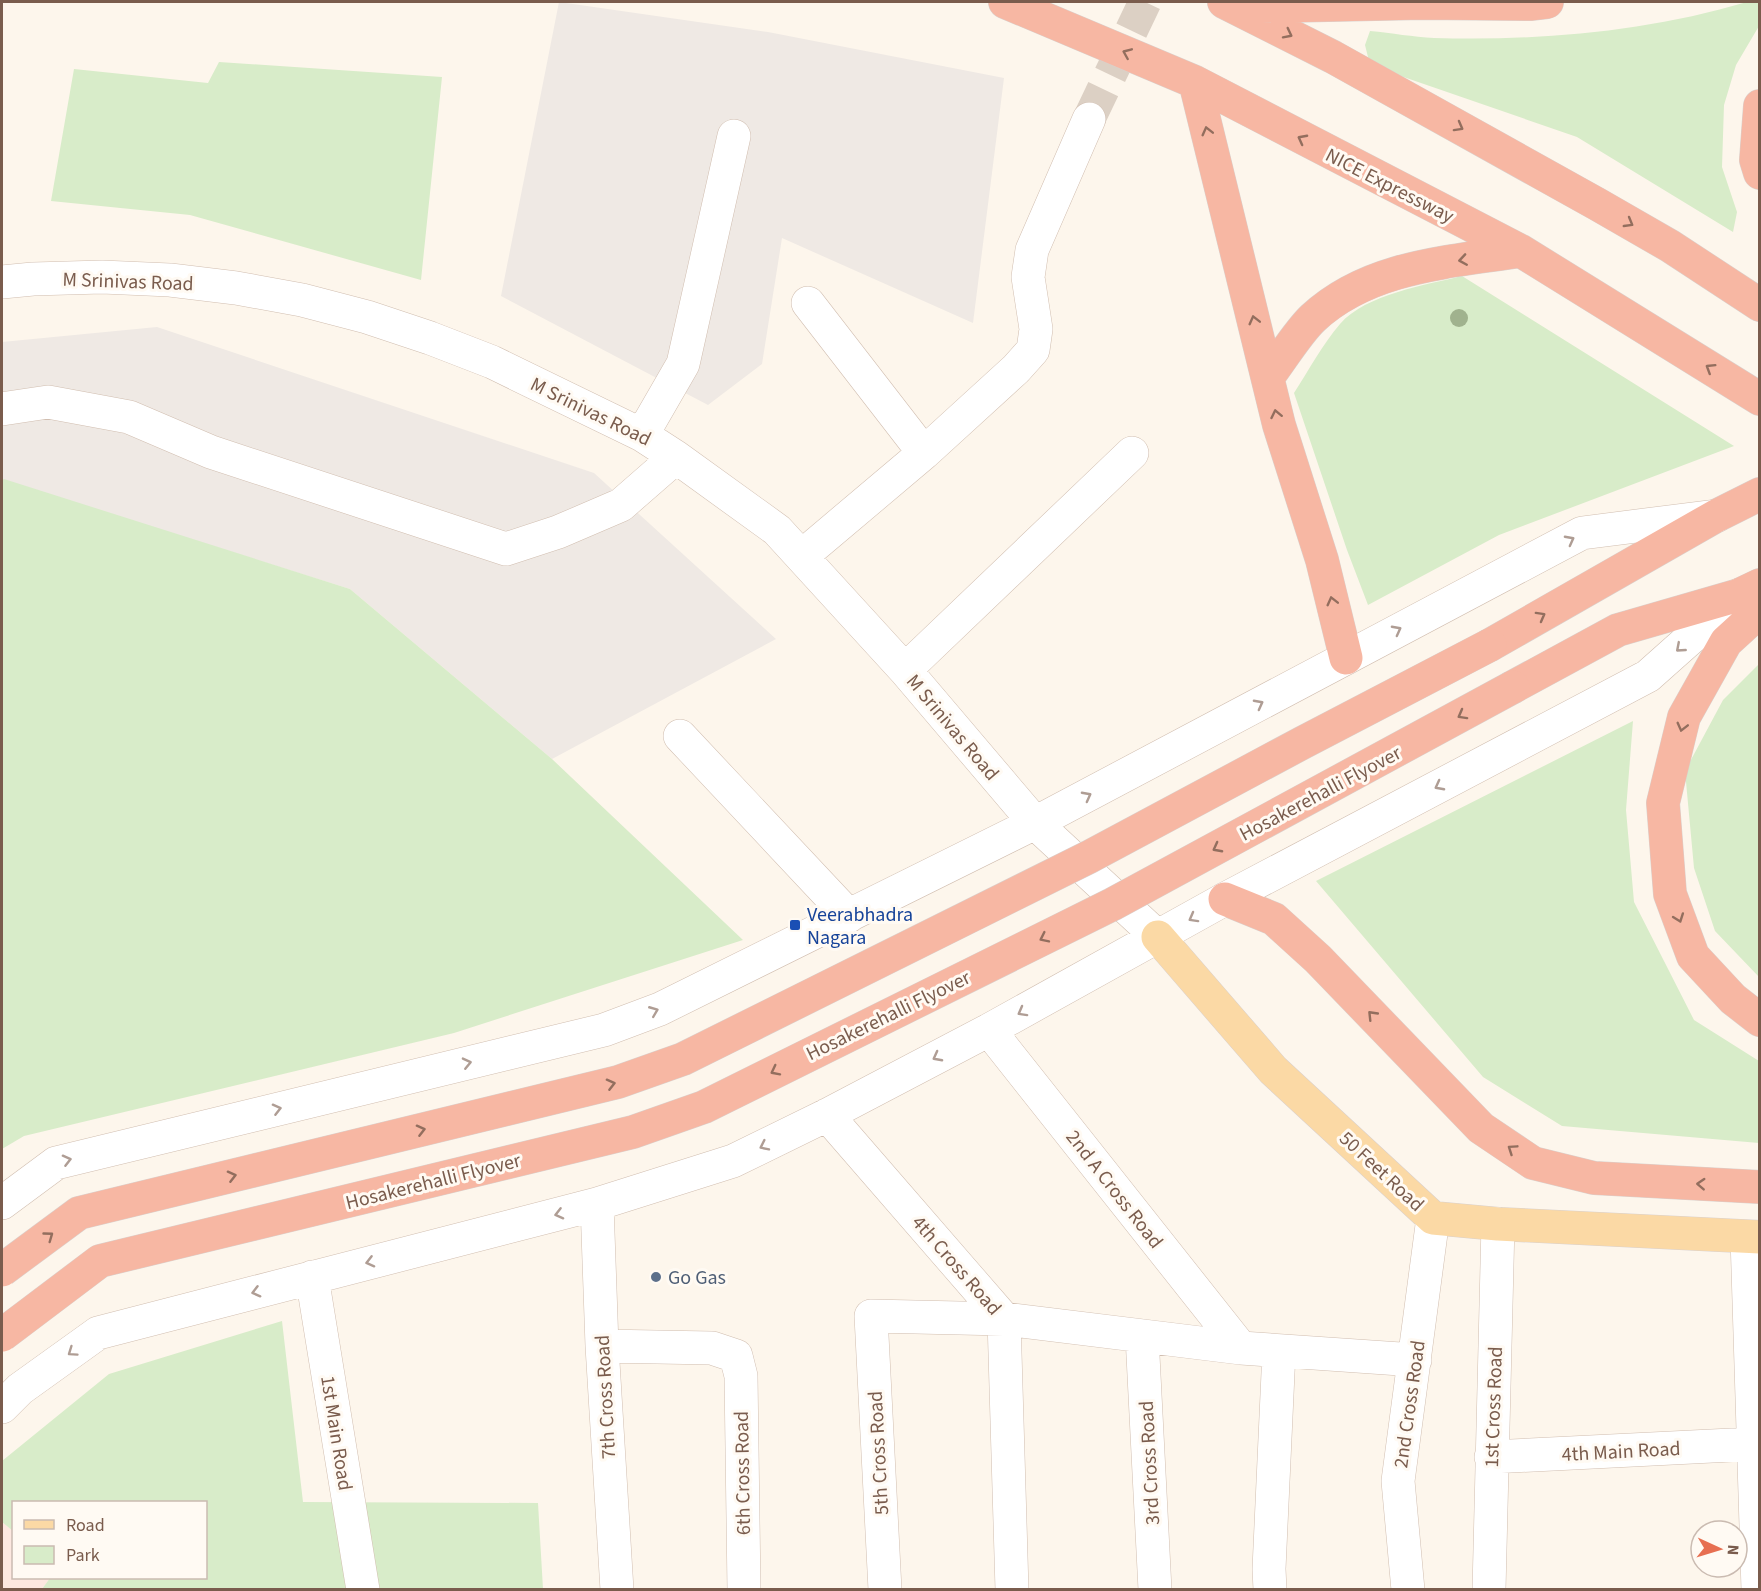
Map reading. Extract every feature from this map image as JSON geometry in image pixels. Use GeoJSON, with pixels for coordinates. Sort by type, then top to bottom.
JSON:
{"type":"FeatureCollection","features":[{"type":"Feature","properties":{"kind":"highway","name":"NICE Expressway"},"geometry":{"type":"LineString","coordinates":[[1005,2],[1195,82],[1393,187],[1521,251],[1760,399]]}},
{"type":"Feature","properties":{"kind":"highway"},"geometry":{"type":"LineString","coordinates":[[1230,4],[1530,4],[1547,2]]}},
{"type":"Feature","properties":{"kind":"highway"},"geometry":{"type":"LineString","coordinates":[[1230,4],[1343,63],[1597,204],[1670,246],[1760,305]]}},
{"type":"Feature","properties":{"kind":"highway"},"geometry":{"type":"LineString","coordinates":[[1195,82],[1279,425],[1322,560],[1346,658]]}},
{"type":"Feature","properties":{"kind":"highway"},"geometry":{"type":"LineString","coordinates":[[1760,106],[1756,160],[1760,173]]}},
{"type":"Feature","properties":{"kind":"highway"},"geometry":{"type":"LineString","coordinates":[[1268,377],[1312,318],[1350,290],[1395,272],[1521,251]]}},
{"type":"Feature","properties":{"kind":"highway"},"geometry":{"type":"LineString","coordinates":[[2,1270],[79,1213],[618,1082],[683,1059],[1089,857],[1490,645],[1716,516],[1760,494]]}},
{"type":"Feature","properties":{"kind":"highway"},"geometry":{"type":"LineString","coordinates":[[1753,597],[1684,717],[1663,803],[1670,894],[1693,956],[1733,999],[1760,1020]]}},
{"type":"Feature","properties":{"kind":"highway","name":"Hosakerehalli Flyover"},"geometry":{"type":"LineString","coordinates":[[2,1335],[100,1261],[633,1132],[704,1107],[1113,904],[1618,630],[1753,597]]}},
{"type":"Feature","properties":{"kind":"highway"},"geometry":{"type":"LineString","coordinates":[[1225,899],[1274,919],[1318,959],[1481,1128],[1533,1163],[1594,1178],[1760,1187]]}},
{"type":"Feature","properties":{"kind":"main road","name":"50 Feet Road"},"geometry":{"type":"LineString","coordinates":[[1158,937],[1273,1070],[1433,1218],[1498,1224],[1753,1237]]}},
{"type":"Feature","properties":{"kind":"street"},"geometry":{"type":"LineString","coordinates":[[802,556],[924,453],[1016,369],[1032,350],[1036,329],[1028,277],[1032,250],[1089,119]]}},
{"type":"Feature","properties":{"kind":"street"},"geometry":{"type":"LineString","coordinates":[[642,435],[683,364],[734,136]]}},
{"type":"Feature","properties":{"kind":"street","name":"M Srinivas Road"},"geometry":{"type":"LineString","coordinates":[[2,282],[102,277],[170,280],[236,288],[302,300],[367,317],[492,362],[642,435],[777,530],[905,670],[1035,823],[1158,937]]}},
{"type":"Feature","properties":{"kind":"street"},"geometry":{"type":"LineString","coordinates":[[808,303],[924,453]]}},
{"type":"Feature","properties":{"kind":"street"},"geometry":{"type":"LineString","coordinates":[[2,409],[48,402],[129,417],[211,452],[506,549],[558,532],[621,505],[676,457]]}},
{"type":"Feature","properties":{"kind":"street"},"geometry":{"type":"LineString","coordinates":[[905,670],[1132,453]]}},
{"type":"Feature","properties":{"kind":"street"},"geometry":{"type":"LineString","coordinates":[[2,1203],[56,1163],[604,1030],[660,1009],[1035,823],[1582,533],[1716,516]]}},
{"type":"Feature","properties":{"kind":"street"},"geometry":{"type":"LineString","coordinates":[[2,1407],[20,1389],[98,1334],[597,1204],[734,1161],[989,1030],[1225,899],[1648,676],[1753,597]]}},
{"type":"Feature","properties":{"kind":"street"},"geometry":{"type":"LineString","coordinates":[[680,736],[849,916]]}},
{"type":"Feature","properties":{"kind":"street","name":"2nd A Cross Road"},"geometry":{"type":"LineString","coordinates":[[989,1030],[1241,1348]]}},
{"type":"Feature","properties":{"kind":"street","name":"4th Cross Road"},"geometry":{"type":"LineString","coordinates":[[827,1115],[1004,1319],[1012,1590]]}},
{"type":"Feature","properties":{"kind":"street","name":"7th Cross Road"},"geometry":{"type":"LineString","coordinates":[[597,1204],[602,1346],[617,1590]]}},
{"type":"Feature","properties":{"kind":"street","name":"2nd Cross Road"},"geometry":{"type":"LineString","coordinates":[[1408,1590],[1398,1481],[1433,1218]]}},
{"type":"Feature","properties":{"kind":"street","name":"1st Cross Road"},"geometry":{"type":"LineString","coordinates":[[1489,1590],[1498,1224]]}},
{"type":"Feature","properties":{"kind":"street"},"geometry":{"type":"LineString","coordinates":[[1753,1237],[1752,1444],[1758,1590]]}},
{"type":"Feature","properties":{"kind":"street","name":"1st Main Road"},"geometry":{"type":"LineString","coordinates":[[312,1277],[363,1590]]}},
{"type":"Feature","properties":{"kind":"street","name":"5th Cross Road"},"geometry":{"type":"LineString","coordinates":[[885,1590],[872,1316],[1004,1319]]}},
{"type":"Feature","properties":{"kind":"street"},"geometry":{"type":"LineString","coordinates":[[1004,1319],[1241,1348],[1415,1360]]}},
{"type":"Feature","properties":{"kind":"street","name":"3rd Cross Road"},"geometry":{"type":"LineString","coordinates":[[1142,1336],[1155,1590]]}},
{"type":"Feature","properties":{"kind":"street","name":"6th Cross Road"},"geometry":{"type":"LineString","coordinates":[[602,1346],[712,1348],[736,1356],[741,1376],[744,1590]]}},
{"type":"Feature","properties":{"kind":"street"},"geometry":{"type":"LineString","coordinates":[[1270,1590],[1279,1351]]}},
{"type":"Feature","properties":{"kind":"street","name":"4th Main Road"},"geometry":{"type":"LineString","coordinates":[[1491,1457],[1752,1444]]}},
{"type":"Feature","properties":{"kind":"shaded area"},"geometry":{"type":"Polygon","coordinates":[[[559,2],[768,32],[1004,78],[973,323],[782,238],[762,364],[708,405],[501,296],[559,2]]]}},
{"type":"Feature","properties":{"kind":"shaded area"},"geometry":{"type":"Polygon","coordinates":[[[157,327],[594,473],[776,639],[552,759],[350,589],[2,480],[2,342],[157,327]]]}},
{"type":"Feature","properties":{"kind":"shaded area"},"geometry":{"type":"Polygon","coordinates":[[[2,1522],[12,1530],[12,1579],[49,1579],[42,1589],[2,1589],[2,1522]]]}},
{"type":"Feature","properties":{"kind":"green space"},"geometry":{"type":"Polygon","coordinates":[[[1747,2],[1759,2],[1759,26],[1736,65],[1724,105],[1722,167],[1737,212],[1733,232],[1577,137],[1392,73],[1369,61],[1365,45],[1370,31],[1434,38],[1553,36],[1670,21],[1747,2]]]}},
{"type":"Feature","properties":{"kind":"green space"},"geometry":{"type":"Polygon","coordinates":[[[219,62],[442,77],[421,280],[190,215],[51,201],[74,69],[208,83],[219,62]]]}},
{"type":"Feature","properties":{"kind":"green space"},"geometry":{"type":"Polygon","coordinates":[[[1462,276],[1734,446],[1499,535],[1368,605],[1294,393],[1327,340],[1351,314],[1365,305],[1397,292],[1462,276]]]}},
{"type":"Feature","properties":{"kind":"green space"},"geometry":{"type":"Polygon","coordinates":[[[2,480],[350,589],[552,759],[743,940],[454,1033],[24,1136],[2,1149],[2,480]]]}},
{"type":"Feature","properties":{"kind":"green space"},"geometry":{"type":"Polygon","coordinates":[[[1759,664],[1759,977],[1715,931],[1694,868],[1685,771],[1723,700],[1759,664]]]}},
{"type":"Feature","properties":{"kind":"green space"},"geometry":{"type":"Polygon","coordinates":[[[1633,721],[1626,810],[1634,902],[1694,1020],[1759,1061],[1759,1143],[1562,1126],[1483,1077],[1316,881],[1633,721]]]}},
{"type":"Feature","properties":{"kind":"green space"},"geometry":{"type":"Polygon","coordinates":[[[282,1321],[303,1502],[538,1503],[543,1589],[42,1589],[49,1579],[207,1579],[207,1501],[12,1501],[12,1530],[2,1522],[2,1461],[109,1374],[282,1321]]]}},
{"type":"Feature","properties":{"kind":"tunnel"},"geometry":{"type":"LineString","coordinates":[[1089,119],[1145,2]]}},
{"type":"Feature","properties":{"kind":"place","name":"Veerabhadra Nagara"},"geometry":{"type":"Point","coordinates":[795,925]}},
{"type":"Feature","properties":{"kind":"place","name":"Go Gas"},"geometry":{"type":"Point","coordinates":[656,1277]}}]}
